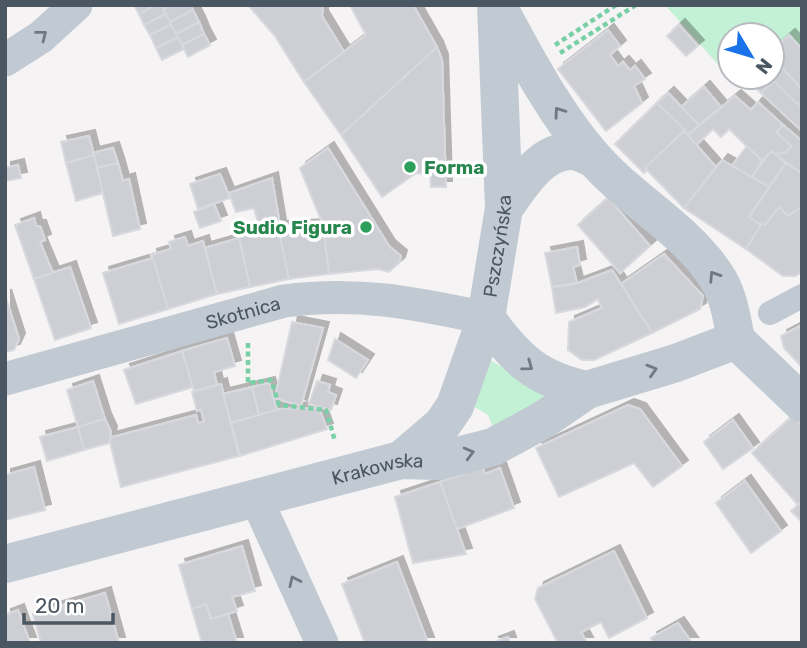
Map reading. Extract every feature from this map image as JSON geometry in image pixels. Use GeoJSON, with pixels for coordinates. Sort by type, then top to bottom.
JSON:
{"type":"FeatureCollection","features":[{"type":"Feature","properties":{"kind":"street"},"geometry":{"type":"LineString","coordinates":[[5,60],[41,37],[76,5]]}},
{"type":"Feature","properties":{"kind":"street","name":"Pszczyńska"},"geometry":{"type":"LineString","coordinates":[[496,5],[556,109],[593,158],[705,262],[727,301],[736,340]]}},
{"type":"Feature","properties":{"kind":"street","name":"Pszczyńska"},"geometry":{"type":"LineString","coordinates":[[401,460],[442,425],[455,406],[486,318],[504,208],[496,5]]}},
{"type":"Feature","properties":{"kind":"street"},"geometry":{"type":"LineString","coordinates":[[504,208],[535,169],[548,158],[571,151],[593,158]]}},
{"type":"Feature","properties":{"kind":"street","name":"Skotnica"},"geometry":{"type":"LineString","coordinates":[[5,379],[284,301],[327,295],[373,297],[486,318]]}},
{"type":"Feature","properties":{"kind":"street"},"geometry":{"type":"LineString","coordinates":[[770,313],[802,296]]}},
{"type":"Feature","properties":{"kind":"street"},"geometry":{"type":"LineString","coordinates":[[486,318],[524,365],[557,383],[587,390]]}},
{"type":"Feature","properties":{"kind":"street"},"geometry":{"type":"LineString","coordinates":[[736,340],[802,403]]}},
{"type":"Feature","properties":{"kind":"street","name":"Krakowska"},"geometry":{"type":"LineString","coordinates":[[5,564],[401,460],[438,461],[493,447],[543,420],[587,390],[676,363],[736,340]]}},
{"type":"Feature","properties":{"kind":"street"},"geometry":{"type":"LineString","coordinates":[[256,498],[322,643]]}},
{"type":"Feature","properties":{"kind":"path"},"geometry":{"type":"LineString","coordinates":[[546,50],[616,5]]}},
{"type":"Feature","properties":{"kind":"path"},"geometry":{"type":"LineString","coordinates":[[555,53],[583,42],[636,5]]}},
{"type":"Feature","properties":{"kind":"path"},"geometry":{"type":"LineString","coordinates":[[247,335],[248,383],[271,380],[279,405],[326,410],[335,441]]}},
{"type":"Feature","properties":{"kind":"green space"},"geometry":{"type":"Polygon","coordinates":[[[665,5],[802,5],[802,49],[789,35],[786,38],[786,21],[716,21],[716,62],[665,5]]]}},
{"type":"Feature","properties":{"kind":"green space"},"geometry":{"type":"Polygon","coordinates":[[[486,358],[547,392],[535,406],[494,429],[488,415],[470,404],[486,358]]]}},
{"type":"Feature","properties":{"kind":"building"},"geometry":{"type":"Polygon","coordinates":[[[134,5],[156,5],[139,14],[134,5]]]}},
{"type":"Feature","properties":{"kind":"building"},"geometry":{"type":"Polygon","coordinates":[[[161,5],[166,14],[144,25],[139,14],[161,5]]]}},
{"type":"Feature","properties":{"kind":"building"},"geometry":{"type":"Polygon","coordinates":[[[172,5],[190,5],[193,10],[170,22],[163,10],[172,5]]]}},
{"type":"Feature","properties":{"kind":"building"},"geometry":{"type":"Polygon","coordinates":[[[248,5],[323,5],[322,16],[344,52],[304,82],[275,36],[248,5]]]}},
{"type":"Feature","properties":{"kind":"building"},"geometry":{"type":"Polygon","coordinates":[[[350,5],[413,5],[437,47],[341,135],[304,82],[366,35],[350,5]]]}},
{"type":"Feature","properties":{"kind":"building"},"geometry":{"type":"Polygon","coordinates":[[[193,10],[199,22],[176,34],[170,22],[193,10]]]}},
{"type":"Feature","properties":{"kind":"building"},"geometry":{"type":"Polygon","coordinates":[[[166,14],[171,25],[150,35],[144,25],[166,14]]]}},
{"type":"Feature","properties":{"kind":"building"},"geometry":{"type":"Polygon","coordinates":[[[199,22],[204,34],[182,45],[176,34],[199,22]]]}},
{"type":"Feature","properties":{"kind":"building"},"geometry":{"type":"Polygon","coordinates":[[[171,25],[178,37],[156,48],[150,35],[171,25]]]}},
{"type":"Feature","properties":{"kind":"building"},"geometry":{"type":"Polygon","coordinates":[[[679,25],[698,46],[686,56],[667,36],[679,25]]]}},
{"type":"Feature","properties":{"kind":"building"},"geometry":{"type":"Polygon","coordinates":[[[608,30],[620,46],[610,55],[618,66],[623,62],[630,70],[635,66],[645,79],[634,86],[642,103],[606,131],[558,69],[608,30]]]}},
{"type":"Feature","properties":{"kind":"building"},"geometry":{"type":"Polygon","coordinates":[[[204,34],[210,45],[188,57],[182,45],[204,34]]]}},
{"type":"Feature","properties":{"kind":"building"},"geometry":{"type":"Polygon","coordinates":[[[789,35],[802,49],[802,90],[786,72],[786,38],[789,35]]]}},
{"type":"Feature","properties":{"kind":"building"},"geometry":{"type":"Polygon","coordinates":[[[178,37],[184,49],[162,60],[156,48],[178,37]]]}},
{"type":"Feature","properties":{"kind":"building"},"geometry":{"type":"Polygon","coordinates":[[[437,47],[442,60],[446,187],[431,187],[430,174],[416,173],[382,197],[341,135],[437,47]]]}},
{"type":"Feature","properties":{"kind":"building"},"geometry":{"type":"Polygon","coordinates":[[[786,72],[802,90],[802,101],[797,105],[784,91],[786,91],[786,72]]]}},
{"type":"Feature","properties":{"kind":"building"},"geometry":{"type":"Polygon","coordinates":[[[704,87],[721,107],[699,125],[681,107],[704,87]]]}},
{"type":"Feature","properties":{"kind":"building"},"geometry":{"type":"Polygon","coordinates":[[[784,91],[802,109],[802,131],[761,93],[784,91]]]}},
{"type":"Feature","properties":{"kind":"building"},"geometry":{"type":"Polygon","coordinates":[[[668,93],[699,125],[688,135],[657,103],[668,93]]]}},
{"type":"Feature","properties":{"kind":"building"},"geometry":{"type":"Polygon","coordinates":[[[735,96],[751,110],[758,102],[783,125],[776,132],[792,146],[785,153],[775,154],[771,151],[762,161],[729,129],[721,137],[713,129],[696,145],[688,135],[735,96]]]}},
{"type":"Feature","properties":{"kind":"building"},"geometry":{"type":"Polygon","coordinates":[[[657,103],[685,130],[645,168],[647,170],[644,173],[615,144],[657,103]]]}},
{"type":"Feature","properties":{"kind":"building"},"geometry":{"type":"Polygon","coordinates":[[[783,125],[802,141],[802,174],[775,154],[785,153],[792,146],[776,132],[783,125]]]}},
{"type":"Feature","properties":{"kind":"building"},"geometry":{"type":"Polygon","coordinates":[[[684,131],[716,167],[684,208],[645,168],[684,131]]]}},
{"type":"Feature","properties":{"kind":"building"},"geometry":{"type":"Polygon","coordinates":[[[89,136],[94,155],[66,163],[61,142],[89,136]]]}},
{"type":"Feature","properties":{"kind":"building"},"geometry":{"type":"Polygon","coordinates":[[[747,146],[762,161],[752,177],[732,166],[747,146]]]}},
{"type":"Feature","properties":{"kind":"building"},"geometry":{"type":"Polygon","coordinates":[[[113,148],[118,163],[97,168],[93,153],[113,148]]]}},
{"type":"Feature","properties":{"kind":"building"},"geometry":{"type":"Polygon","coordinates":[[[328,148],[389,246],[401,256],[399,263],[389,272],[378,269],[329,274],[323,225],[300,168],[328,148]]]}},
{"type":"Feature","properties":{"kind":"building"},"geometry":{"type":"Polygon","coordinates":[[[771,151],[786,163],[769,187],[752,177],[771,151]]]}},
{"type":"Feature","properties":{"kind":"building"},"geometry":{"type":"Polygon","coordinates":[[[94,155],[103,193],[76,201],[66,163],[94,155]]]}},
{"type":"Feature","properties":{"kind":"building"},"geometry":{"type":"Polygon","coordinates":[[[722,160],[769,187],[749,217],[761,225],[746,249],[684,208],[722,160]]]}},
{"type":"Feature","properties":{"kind":"building"},"geometry":{"type":"Polygon","coordinates":[[[118,163],[123,181],[129,179],[140,229],[113,236],[97,168],[118,163]]]}},
{"type":"Feature","properties":{"kind":"building"},"geometry":{"type":"Polygon","coordinates":[[[786,163],[802,174],[802,207],[788,216],[779,207],[765,225],[761,225],[749,217],[786,163]]]}},
{"type":"Feature","properties":{"kind":"building"},"geometry":{"type":"Polygon","coordinates":[[[18,165],[21,178],[5,181],[5,168],[18,165]]]}},
{"type":"Feature","properties":{"kind":"building"},"geometry":{"type":"Polygon","coordinates":[[[220,174],[230,198],[198,209],[190,184],[220,174]]]}},
{"type":"Feature","properties":{"kind":"building"},"geometry":{"type":"Polygon","coordinates":[[[272,178],[289,279],[250,287],[238,232],[259,226],[254,208],[236,212],[229,193],[272,178]]]}},
{"type":"Feature","properties":{"kind":"building"},"geometry":{"type":"Polygon","coordinates":[[[608,198],[650,246],[620,273],[578,225],[608,198]]]}},
{"type":"Feature","properties":{"kind":"building"},"geometry":{"type":"Polygon","coordinates":[[[214,204],[221,221],[200,228],[194,212],[214,204]]]}},
{"type":"Feature","properties":{"kind":"building"},"geometry":{"type":"Polygon","coordinates":[[[779,207],[788,216],[802,207],[802,272],[795,276],[783,276],[746,249],[762,223],[765,225],[779,207]]]}},
{"type":"Feature","properties":{"kind":"building"},"geometry":{"type":"Polygon","coordinates":[[[34,218],[45,240],[40,242],[53,273],[34,279],[15,225],[34,218]]]}},
{"type":"Feature","properties":{"kind":"building"},"geometry":{"type":"Polygon","coordinates":[[[323,225],[329,274],[289,279],[278,227],[323,225]]]}},
{"type":"Feature","properties":{"kind":"building"},"geometry":{"type":"Polygon","coordinates":[[[185,237],[188,246],[203,241],[217,294],[168,309],[151,255],[171,249],[169,242],[185,237]]]}},
{"type":"Feature","properties":{"kind":"building"},"geometry":{"type":"Polygon","coordinates":[[[239,238],[250,287],[217,294],[205,248],[239,238]]]}},
{"type":"Feature","properties":{"kind":"building"},"geometry":{"type":"Polygon","coordinates":[[[577,247],[580,265],[573,267],[577,283],[552,287],[545,253],[577,247]]]}},
{"type":"Feature","properties":{"kind":"building"},"geometry":{"type":"Polygon","coordinates":[[[664,254],[703,296],[700,309],[652,333],[621,284],[664,254]]]}},
{"type":"Feature","properties":{"kind":"building"},"geometry":{"type":"Polygon","coordinates":[[[153,258],[168,309],[119,324],[103,273],[153,258]]]}},
{"type":"Feature","properties":{"kind":"building"},"geometry":{"type":"Polygon","coordinates":[[[70,267],[91,328],[55,340],[34,279],[70,267]]]}},
{"type":"Feature","properties":{"kind":"building"},"geometry":{"type":"Polygon","coordinates":[[[612,270],[652,333],[594,360],[582,360],[568,350],[569,322],[602,308],[598,299],[585,307],[556,313],[552,287],[575,284],[612,270]]]}},
{"type":"Feature","properties":{"kind":"building"},"geometry":{"type":"Polygon","coordinates":[[[5,295],[19,339],[14,350],[5,352],[5,295]]]}},
{"type":"Feature","properties":{"kind":"building"},"geometry":{"type":"Polygon","coordinates":[[[292,322],[323,328],[301,406],[275,398],[292,322]]]}},
{"type":"Feature","properties":{"kind":"building"},"geometry":{"type":"Polygon","coordinates":[[[802,325],[802,367],[784,348],[781,336],[802,325]]]}},
{"type":"Feature","properties":{"kind":"building"},"geometry":{"type":"Polygon","coordinates":[[[227,338],[235,366],[214,372],[217,385],[194,391],[182,351],[227,338]]]}},
{"type":"Feature","properties":{"kind":"building"},"geometry":{"type":"Polygon","coordinates":[[[335,339],[368,360],[356,378],[328,360],[335,339]]]}},
{"type":"Feature","properties":{"kind":"building"},"geometry":{"type":"Polygon","coordinates":[[[182,351],[193,387],[136,404],[124,370],[182,351]]]}},
{"type":"Feature","properties":{"kind":"building"},"geometry":{"type":"Polygon","coordinates":[[[93,381],[105,419],[78,427],[67,390],[93,381]]]}},
{"type":"Feature","properties":{"kind":"building"},"geometry":{"type":"Polygon","coordinates":[[[317,381],[330,385],[328,392],[336,395],[331,410],[309,404],[317,381]]]}},
{"type":"Feature","properties":{"kind":"building"},"geometry":{"type":"Polygon","coordinates":[[[269,383],[277,410],[259,415],[252,387],[269,383]]]}},
{"type":"Feature","properties":{"kind":"building"},"geometry":{"type":"Polygon","coordinates":[[[221,384],[239,456],[121,487],[109,438],[196,415],[198,423],[204,422],[201,409],[197,411],[192,392],[221,384]]]}},
{"type":"Feature","properties":{"kind":"building"},"geometry":{"type":"Polygon","coordinates":[[[252,387],[259,415],[231,423],[223,394],[252,387]]]}},
{"type":"Feature","properties":{"kind":"building"},"geometry":{"type":"Polygon","coordinates":[[[628,405],[640,409],[682,466],[653,487],[634,463],[559,497],[536,448],[628,405]]]}},
{"type":"Feature","properties":{"kind":"building"},"geometry":{"type":"Polygon","coordinates":[[[319,408],[327,429],[240,456],[231,423],[280,409],[319,408]]]}},
{"type":"Feature","properties":{"kind":"building"},"geometry":{"type":"Polygon","coordinates":[[[793,416],[802,425],[802,502],[798,505],[752,453],[793,416]]]}},
{"type":"Feature","properties":{"kind":"building"},"geometry":{"type":"Polygon","coordinates":[[[105,419],[111,432],[109,443],[84,450],[78,427],[105,419]]]}},
{"type":"Feature","properties":{"kind":"building"},"geometry":{"type":"Polygon","coordinates":[[[733,420],[753,448],[723,469],[704,442],[733,420]]]}},
{"type":"Feature","properties":{"kind":"building"},"geometry":{"type":"Polygon","coordinates":[[[78,427],[84,450],[47,461],[40,437],[78,427]]]}},
{"type":"Feature","properties":{"kind":"building"},"geometry":{"type":"Polygon","coordinates":[[[34,467],[45,510],[5,520],[5,475],[34,467]]]}},
{"type":"Feature","properties":{"kind":"building"},"geometry":{"type":"Polygon","coordinates":[[[482,467],[485,474],[500,468],[514,508],[457,529],[440,482],[482,467]]]}},
{"type":"Feature","properties":{"kind":"building"},"geometry":{"type":"Polygon","coordinates":[[[745,481],[781,531],[751,553],[716,503],[745,481]]]}},
{"type":"Feature","properties":{"kind":"building"},"geometry":{"type":"Polygon","coordinates":[[[440,482],[466,554],[413,563],[395,497],[440,482]]]}},
{"type":"Feature","properties":{"kind":"building"},"geometry":{"type":"Polygon","coordinates":[[[802,502],[802,522],[791,511],[802,502]]]}},
{"type":"Feature","properties":{"kind":"building"},"geometry":{"type":"Polygon","coordinates":[[[242,546],[255,591],[232,597],[237,611],[211,619],[206,604],[192,609],[179,565],[242,546]]]}},
{"type":"Feature","properties":{"kind":"building"},"geometry":{"type":"Polygon","coordinates":[[[614,551],[647,618],[609,638],[601,622],[581,632],[587,643],[558,643],[535,599],[538,588],[614,551]]]}},
{"type":"Feature","properties":{"kind":"building"},"geometry":{"type":"Polygon","coordinates":[[[397,562],[428,643],[365,643],[342,584],[397,562]]]}},
{"type":"Feature","properties":{"kind":"building"},"geometry":{"type":"Polygon","coordinates":[[[105,593],[119,643],[41,643],[33,614],[105,593]]]}},
{"type":"Feature","properties":{"kind":"building"},"geometry":{"type":"Polygon","coordinates":[[[206,604],[211,619],[228,614],[237,643],[202,643],[192,609],[206,604]]]}},
{"type":"Feature","properties":{"kind":"building"},"geometry":{"type":"Polygon","coordinates":[[[18,610],[30,643],[5,643],[5,615],[18,610]]]}},
{"type":"Feature","properties":{"kind":"building"},"geometry":{"type":"Polygon","coordinates":[[[678,623],[692,643],[654,643],[651,638],[678,623]]]}},
{"type":"Feature","properties":{"kind":"building"},"geometry":{"type":"Polygon","coordinates":[[[508,637],[510,643],[492,643],[508,637]]]}},
{"type":"Feature","properties":{"kind":"place","name":"Forma"},"geometry":{"type":"Point","coordinates":[410,167]}},
{"type":"Feature","properties":{"kind":"place","name":"Sudio Figura"},"geometry":{"type":"Point","coordinates":[366,227]}}]}
